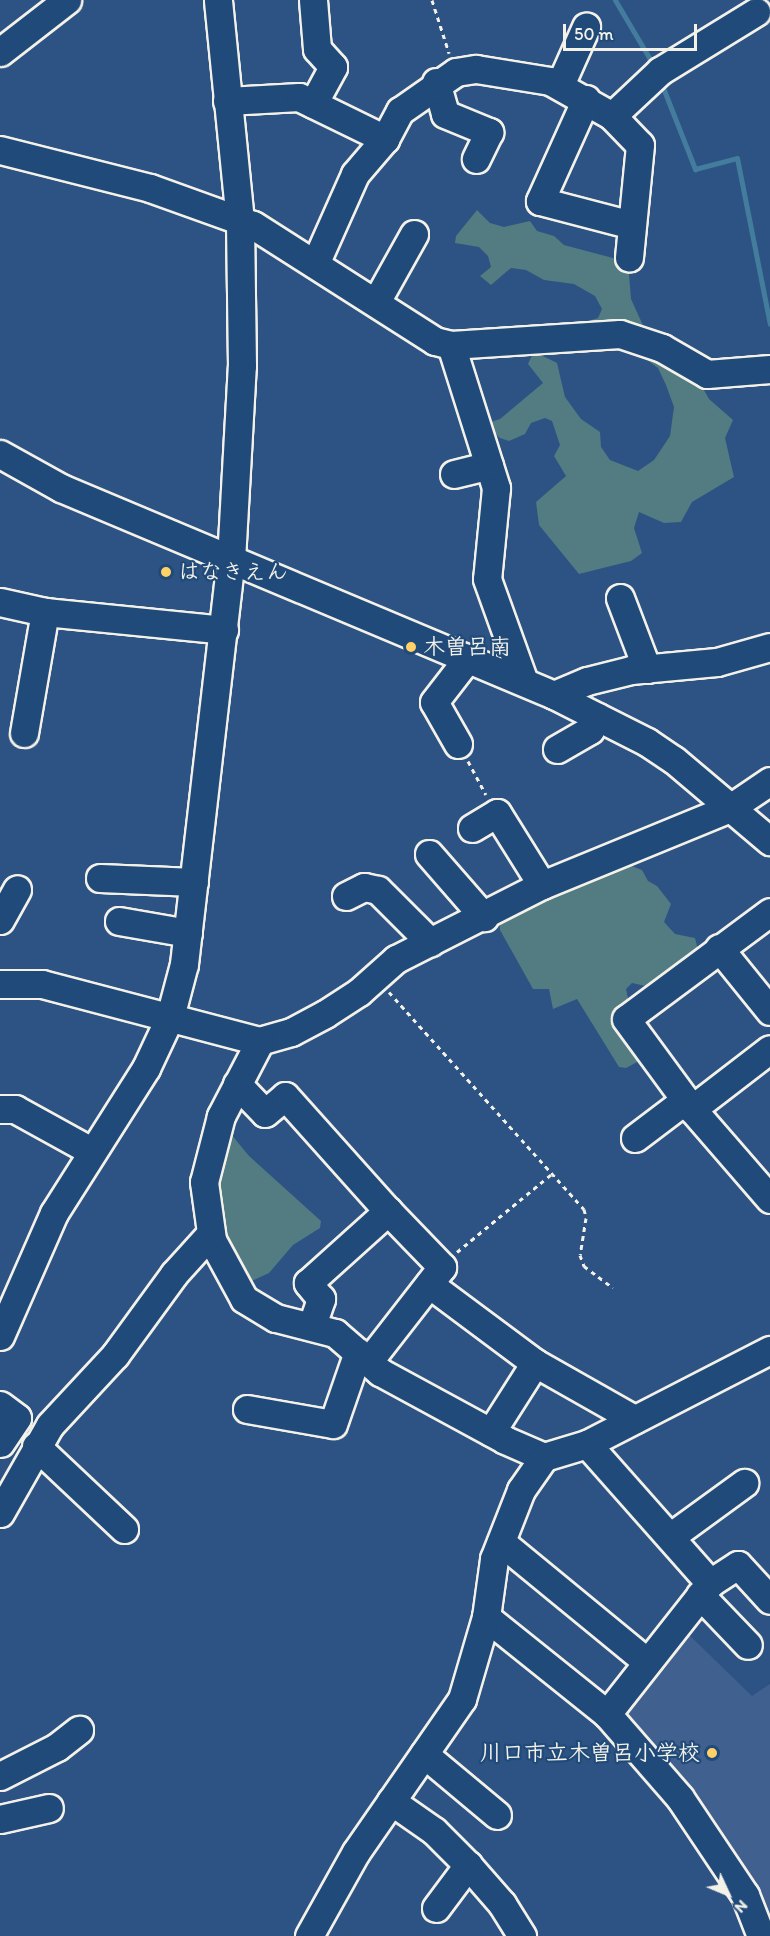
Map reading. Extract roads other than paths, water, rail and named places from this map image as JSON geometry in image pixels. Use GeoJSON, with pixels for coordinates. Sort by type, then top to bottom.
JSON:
{"type":"FeatureCollection","features":[{"type":"Feature","properties":{"kind":"street"},"geometry":{"type":"LineString","coordinates":[[0,52],[67,0]]}},
{"type":"Feature","properties":{"kind":"street"},"geometry":{"type":"LineString","coordinates":[[0,1336],[54,1213],[91,1151],[146,1068],[170,1017],[188,933],[231,560],[242,366],[240,221],[218,0]]}},
{"type":"Feature","properties":{"kind":"street"},"geometry":{"type":"LineString","coordinates":[[313,0],[317,49],[333,67],[313,104]]}},
{"type":"Feature","properties":{"kind":"street"},"geometry":{"type":"LineString","coordinates":[[612,116],[660,71],[757,8]]}},
{"type":"Feature","properties":{"kind":"street"},"geometry":{"type":"LineString","coordinates":[[560,85],[586,27]]}},
{"type":"Feature","properties":{"kind":"street"},"geometry":{"type":"LineString","coordinates":[[315,264],[355,174],[385,139],[400,111],[446,77],[476,69],[560,85],[612,116],[640,145],[629,257]]}},
{"type":"Feature","properties":{"kind":"street"},"geometry":{"type":"LineString","coordinates":[[446,77],[445,114],[489,132],[476,159]]}},
{"type":"Feature","properties":{"kind":"street"},"geometry":{"type":"LineString","coordinates":[[227,102],[286,95],[313,104],[385,139]]}},
{"type":"Feature","properties":{"kind":"street"},"geometry":{"type":"LineString","coordinates":[[586,99],[540,201],[632,225]]}},
{"type":"Feature","properties":{"kind":"street"},"geometry":{"type":"LineString","coordinates":[[0,150],[150,188],[253,225],[435,341],[450,345],[620,334],[662,348],[706,374],[770,369]]}},
{"type":"Feature","properties":{"kind":"street"},"geometry":{"type":"LineString","coordinates":[[376,302],[414,234]]}},
{"type":"Feature","properties":{"kind":"street"},"geometry":{"type":"LineString","coordinates":[[450,345],[496,488],[487,579],[524,682]]}},
{"type":"Feature","properties":{"kind":"street"},"geometry":{"type":"LineString","coordinates":[[0,454],[61,488],[554,695],[674,760],[770,841]]}},
{"type":"Feature","properties":{"kind":"street"},"geometry":{"type":"LineString","coordinates":[[454,474],[489,465]]}},
{"type":"Feature","properties":{"kind":"street"},"geometry":{"type":"LineString","coordinates":[[620,598],[647,669]]}},
{"type":"Feature","properties":{"kind":"street"},"geometry":{"type":"LineString","coordinates":[[0,602],[45,612],[224,630]]}},
{"type":"Feature","properties":{"kind":"street"},"geometry":{"type":"LineString","coordinates":[[24,733],[45,612]]}},
{"type":"Feature","properties":{"kind":"street"},"geometry":{"type":"LineString","coordinates":[[554,695],[587,681],[647,669],[717,662],[770,647]]}},
{"type":"Feature","properties":{"kind":"street"},"geometry":{"type":"LineString","coordinates":[[458,744],[434,702],[468,658]]}},
{"type":"Feature","properties":{"kind":"street"},"geometry":{"type":"LineString","coordinates":[[557,749],[590,730],[597,717]]}},
{"type":"Feature","properties":{"kind":"street"},"geometry":{"type":"LineString","coordinates":[[0,984],[42,984],[260,1041],[291,1032],[325,1014],[375,978],[396,959],[542,885],[730,808],[770,781]]}},
{"type":"Feature","properties":{"kind":"street"},"geometry":{"type":"LineString","coordinates":[[472,828],[497,813],[542,885]]}},
{"type":"Feature","properties":{"kind":"street"},"geometry":{"type":"LineString","coordinates":[[429,854],[484,916]]}},
{"type":"Feature","properties":{"kind":"street"},"geometry":{"type":"LineString","coordinates":[[100,878],[194,882]]}},
{"type":"Feature","properties":{"kind":"street"},"geometry":{"type":"LineString","coordinates":[[346,896],[364,887],[378,890],[430,942]]}},
{"type":"Feature","properties":{"kind":"street"},"geometry":{"type":"LineString","coordinates":[[0,920],[17,889]]}},
{"type":"Feature","properties":{"kind":"street"},"geometry":{"type":"LineString","coordinates":[[770,912],[626,1019],[689,1105],[770,1199]]}},
{"type":"Feature","properties":{"kind":"street"},"geometry":{"type":"LineString","coordinates":[[119,921],[188,933]]}},
{"type":"Feature","properties":{"kind":"street"},"geometry":{"type":"LineString","coordinates":[[719,948],[770,1011]]}},
{"type":"Feature","properties":{"kind":"street"},"geometry":{"type":"LineString","coordinates":[[260,1041],[221,1116],[204,1182],[211,1233],[244,1299],[276,1318],[312,1325],[335,1333],[363,1357],[491,1432],[544,1456],[587,1444],[770,1350]]}},
{"type":"Feature","properties":{"kind":"street"},"geometry":{"type":"LineString","coordinates":[[635,1138],[689,1105],[770,1049]]}},
{"type":"Feature","properties":{"kind":"street"},"geometry":{"type":"LineString","coordinates":[[237,1084],[265,1113],[285,1096],[388,1211],[436,1276],[535,1363],[634,1419]]}},
{"type":"Feature","properties":{"kind":"street"},"geometry":{"type":"LineString","coordinates":[[2,1113],[15,1109],[91,1151]]}},
{"type":"Feature","properties":{"kind":"street"},"geometry":{"type":"LineString","coordinates":[[312,1325],[321,1299],[308,1283],[388,1211]]}},
{"type":"Feature","properties":{"kind":"street"},"geometry":{"type":"LineString","coordinates":[[0,1513],[36,1446],[115,1355],[174,1274],[211,1233]]}},
{"type":"Feature","properties":{"kind":"street"},"geometry":{"type":"LineString","coordinates":[[247,1409],[333,1424],[363,1357],[436,1276]]}},
{"type":"Feature","properties":{"kind":"street"},"geometry":{"type":"LineString","coordinates":[[491,1432],[535,1363]]}},
{"type":"Feature","properties":{"kind":"street"},"geometry":{"type":"LineString","coordinates":[[0,1405],[17,1418],[0,1443]]}},
{"type":"Feature","properties":{"kind":"street"},"geometry":{"type":"LineString","coordinates":[[587,1444],[670,1537],[705,1589],[748,1645]]}},
{"type":"Feature","properties":{"kind":"street"},"geometry":{"type":"LineString","coordinates":[[36,1446],[124,1529]]}},
{"type":"Feature","properties":{"kind":"street"},"geometry":{"type":"LineString","coordinates":[[320,1931],[356,1852],[462,1699],[486,1617],[494,1559],[521,1490],[544,1456]]}},
{"type":"Feature","properties":{"kind":"street"},"geometry":{"type":"LineString","coordinates":[[670,1537],[744,1483]]}},
{"type":"Feature","properties":{"kind":"street"},"geometry":{"type":"LineString","coordinates":[[501,1542],[646,1661]]}},
{"type":"Feature","properties":{"kind":"street"},"geometry":{"type":"LineString","coordinates":[[607,1714],[646,1661],[705,1589],[738,1564],[770,1600]]}},
{"type":"Feature","properties":{"kind":"street"},"geometry":{"type":"LineString","coordinates":[[486,1617],[607,1714],[680,1798],[745,1895],[761,1936]]}},
{"type":"Feature","properties":{"kind":"street"},"geometry":{"type":"LineString","coordinates":[[0,1776],[57,1747],[79,1730]]}},
{"type":"Feature","properties":{"kind":"street"},"geometry":{"type":"LineString","coordinates":[[424,1754],[497,1815]]}},
{"type":"Feature","properties":{"kind":"street"},"geometry":{"type":"LineString","coordinates":[[391,1801],[434,1831],[468,1865],[514,1933]]}},
{"type":"Feature","properties":{"kind":"street"},"geometry":{"type":"LineString","coordinates":[[0,1819],[49,1808]]}},
{"type":"Feature","properties":{"kind":"street"},"geometry":{"type":"LineString","coordinates":[[436,1908],[468,1865]]}},
{"type":"Feature","properties":{"kind":"waterway"},"geometry":{"type":"LineString","coordinates":[[615,0],[654,66]]}},
{"type":"Feature","properties":{"kind":"waterway"},"geometry":{"type":"LineString","coordinates":[[660,80],[695,169],[737,158],[770,324]]}},
{"type":"Feature","properties":{"kind":"place","name":"はなきえん"},"geometry":{"type":"Point","coordinates":[166,572]}},
{"type":"Feature","properties":{"kind":"place","name":"木曽呂南"},"geometry":{"type":"Point","coordinates":[411,647]}},
{"type":"Feature","properties":{"kind":"place","name":"川口市立木曽呂小学校"},"geometry":{"type":"Point","coordinates":[712,1753]}}]}
